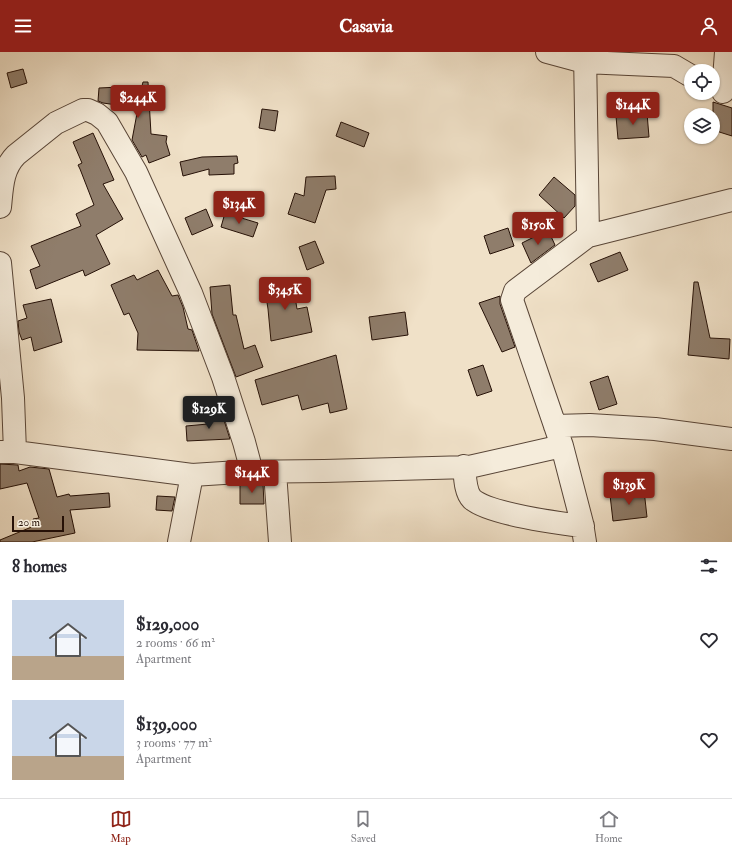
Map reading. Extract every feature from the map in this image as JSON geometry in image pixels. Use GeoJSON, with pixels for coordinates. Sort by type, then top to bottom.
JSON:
{"type":"FeatureCollection","features":[{"type":"Feature","properties":{"kind":"street"},"geometry":{"type":"LineString","coordinates":[[547,52],[674,66],[684,72]]}},
{"type":"Feature","properties":{"kind":"street"},"geometry":{"type":"LineString","coordinates":[[723,92],[726,52]]}},
{"type":"Feature","properties":{"kind":"street"},"geometry":{"type":"LineString","coordinates":[[585,57],[588,236]]}},
{"type":"Feature","properties":{"kind":"street"},"geometry":{"type":"LineString","coordinates":[[0,207],[6,169],[16,155],[56,124],[83,110],[88,110],[97,114],[107,122],[136,172],[191,293],[223,377],[252,472]]}},
{"type":"Feature","properties":{"kind":"street"},"geometry":{"type":"LineString","coordinates":[[584,534],[559,436],[512,300],[515,291],[588,236],[732,200]]}},
{"type":"Feature","properties":{"kind":"street"},"geometry":{"type":"LineString","coordinates":[[0,263],[13,398],[7,452],[192,475],[252,472],[469,467],[590,425],[655,428],[732,439]]}},
{"type":"Feature","properties":{"kind":"street"},"geometry":{"type":"LineString","coordinates":[[464,466],[468,490],[472,498],[484,505],[492,509],[533,518],[584,534]]}},
{"type":"Feature","properties":{"kind":"street"},"geometry":{"type":"LineString","coordinates":[[275,472],[280,542]]}},
{"type":"Feature","properties":{"kind":"street"},"geometry":{"type":"LineString","coordinates":[[179,542],[192,475]]}},
{"type":"Feature","properties":{"kind":"building"},"geometry":{"type":"Polygon","coordinates":[[[23,69],[27,83],[11,88],[7,73],[23,69]]]}},
{"type":"Feature","properties":{"kind":"building"},"geometry":{"type":"Polygon","coordinates":[[[143,82],[148,82],[151,134],[167,136],[166,142],[170,155],[149,163],[146,155],[142,157],[132,140],[138,108],[98,101],[99,88],[142,86],[143,82]]]}},
{"type":"Feature","properties":{"kind":"building"},"geometry":{"type":"Polygon","coordinates":[[[713,102],[732,108],[732,136],[720,132],[720,108],[713,108],[713,102]]]}},
{"type":"Feature","properties":{"kind":"building"},"geometry":{"type":"Polygon","coordinates":[[[262,109],[278,111],[275,131],[259,128],[262,109]]]}},
{"type":"Feature","properties":{"kind":"building"},"geometry":{"type":"Polygon","coordinates":[[[647,113],[649,137],[618,139],[616,116],[647,113]]]}},
{"type":"Feature","properties":{"kind":"building"},"geometry":{"type":"Polygon","coordinates":[[[341,122],[369,133],[364,147],[336,136],[341,122]]]}},
{"type":"Feature","properties":{"kind":"building"},"geometry":{"type":"Polygon","coordinates":[[[93,133],[114,180],[103,184],[123,219],[96,235],[110,264],[85,276],[83,270],[36,289],[30,270],[40,266],[31,246],[81,226],[76,214],[94,205],[78,165],[82,163],[73,142],[93,133]]]}},
{"type":"Feature","properties":{"kind":"building"},"geometry":{"type":"Polygon","coordinates":[[[237,156],[238,163],[234,164],[234,174],[209,175],[209,169],[183,176],[180,162],[202,157],[237,156]]]}},
{"type":"Feature","properties":{"kind":"building"},"geometry":{"type":"Polygon","coordinates":[[[335,176],[336,189],[326,190],[315,223],[288,214],[295,193],[304,196],[306,177],[335,176]]]}},
{"type":"Feature","properties":{"kind":"building"},"geometry":{"type":"Polygon","coordinates":[[[554,177],[575,195],[575,206],[564,218],[539,195],[554,177]]]}},
{"type":"Feature","properties":{"kind":"building"},"geometry":{"type":"Polygon","coordinates":[[[206,209],[213,226],[192,235],[185,218],[206,209]]]}},
{"type":"Feature","properties":{"kind":"building"},"geometry":{"type":"Polygon","coordinates":[[[225,213],[258,223],[253,237],[221,227],[225,213]]]}},
{"type":"Feature","properties":{"kind":"building"},"geometry":{"type":"Polygon","coordinates":[[[508,228],[514,246],[490,254],[484,236],[508,228]]]}},
{"type":"Feature","properties":{"kind":"building"},"geometry":{"type":"Polygon","coordinates":[[[548,230],[555,245],[531,263],[522,243],[548,230]]]}},
{"type":"Feature","properties":{"kind":"building"},"geometry":{"type":"Polygon","coordinates":[[[315,241],[324,263],[307,270],[299,247],[315,241]]]}},
{"type":"Feature","properties":{"kind":"building"},"geometry":{"type":"Polygon","coordinates":[[[620,252],[628,270],[598,282],[590,264],[620,252]]]}},
{"type":"Feature","properties":{"kind":"building"},"geometry":{"type":"Polygon","coordinates":[[[158,270],[172,296],[178,295],[183,307],[188,329],[192,330],[199,351],[137,350],[138,333],[129,313],[124,315],[111,285],[134,275],[137,280],[158,270]]]}},
{"type":"Feature","properties":{"kind":"building"},"geometry":{"type":"Polygon","coordinates":[[[292,278],[297,309],[307,307],[312,332],[271,341],[264,283],[292,278]]]}},
{"type":"Feature","properties":{"kind":"building"},"geometry":{"type":"Polygon","coordinates":[[[694,282],[698,282],[710,338],[730,339],[729,359],[688,355],[694,282]]]}},
{"type":"Feature","properties":{"kind":"building"},"geometry":{"type":"Polygon","coordinates":[[[230,285],[233,315],[236,315],[244,349],[255,345],[263,367],[236,377],[212,314],[210,287],[230,285]]]}},
{"type":"Feature","properties":{"kind":"building"},"geometry":{"type":"Polygon","coordinates":[[[500,296],[500,304],[515,347],[502,352],[479,303],[500,296]]]}},
{"type":"Feature","properties":{"kind":"building"},"geometry":{"type":"Polygon","coordinates":[[[51,299],[62,342],[34,351],[31,337],[22,340],[19,332],[18,321],[27,318],[23,305],[51,299]]]}},
{"type":"Feature","properties":{"kind":"building"},"geometry":{"type":"Polygon","coordinates":[[[405,312],[408,335],[372,340],[369,317],[405,312]]]}},
{"type":"Feature","properties":{"kind":"building"},"geometry":{"type":"Polygon","coordinates":[[[336,355],[347,409],[330,413],[328,403],[302,410],[298,395],[262,405],[255,380],[336,355]]]}},
{"type":"Feature","properties":{"kind":"building"},"geometry":{"type":"Polygon","coordinates":[[[483,365],[492,391],[477,396],[468,370],[483,365]]]}},
{"type":"Feature","properties":{"kind":"building"},"geometry":{"type":"Polygon","coordinates":[[[608,376],[617,404],[599,410],[590,382],[608,376]]]}},
{"type":"Feature","properties":{"kind":"building"},"geometry":{"type":"Polygon","coordinates":[[[208,414],[222,414],[230,439],[187,441],[186,426],[208,424],[208,414]]]}},
{"type":"Feature","properties":{"kind":"building"},"geometry":{"type":"Polygon","coordinates":[[[0,464],[18,465],[19,471],[30,467],[49,469],[57,497],[69,494],[70,496],[109,493],[110,507],[70,510],[75,533],[32,542],[0,542],[0,540],[34,526],[33,519],[39,518],[27,483],[0,489],[0,464]]]}},
{"type":"Feature","properties":{"kind":"building"},"geometry":{"type":"Polygon","coordinates":[[[240,484],[263,484],[264,504],[240,504],[240,484]]]}},
{"type":"Feature","properties":{"kind":"building"},"geometry":{"type":"Polygon","coordinates":[[[644,490],[647,517],[613,521],[610,495],[644,490]]]}},
{"type":"Feature","properties":{"kind":"building"},"geometry":{"type":"Polygon","coordinates":[[[157,496],[175,497],[172,511],[156,510],[157,496]]]}}]}
